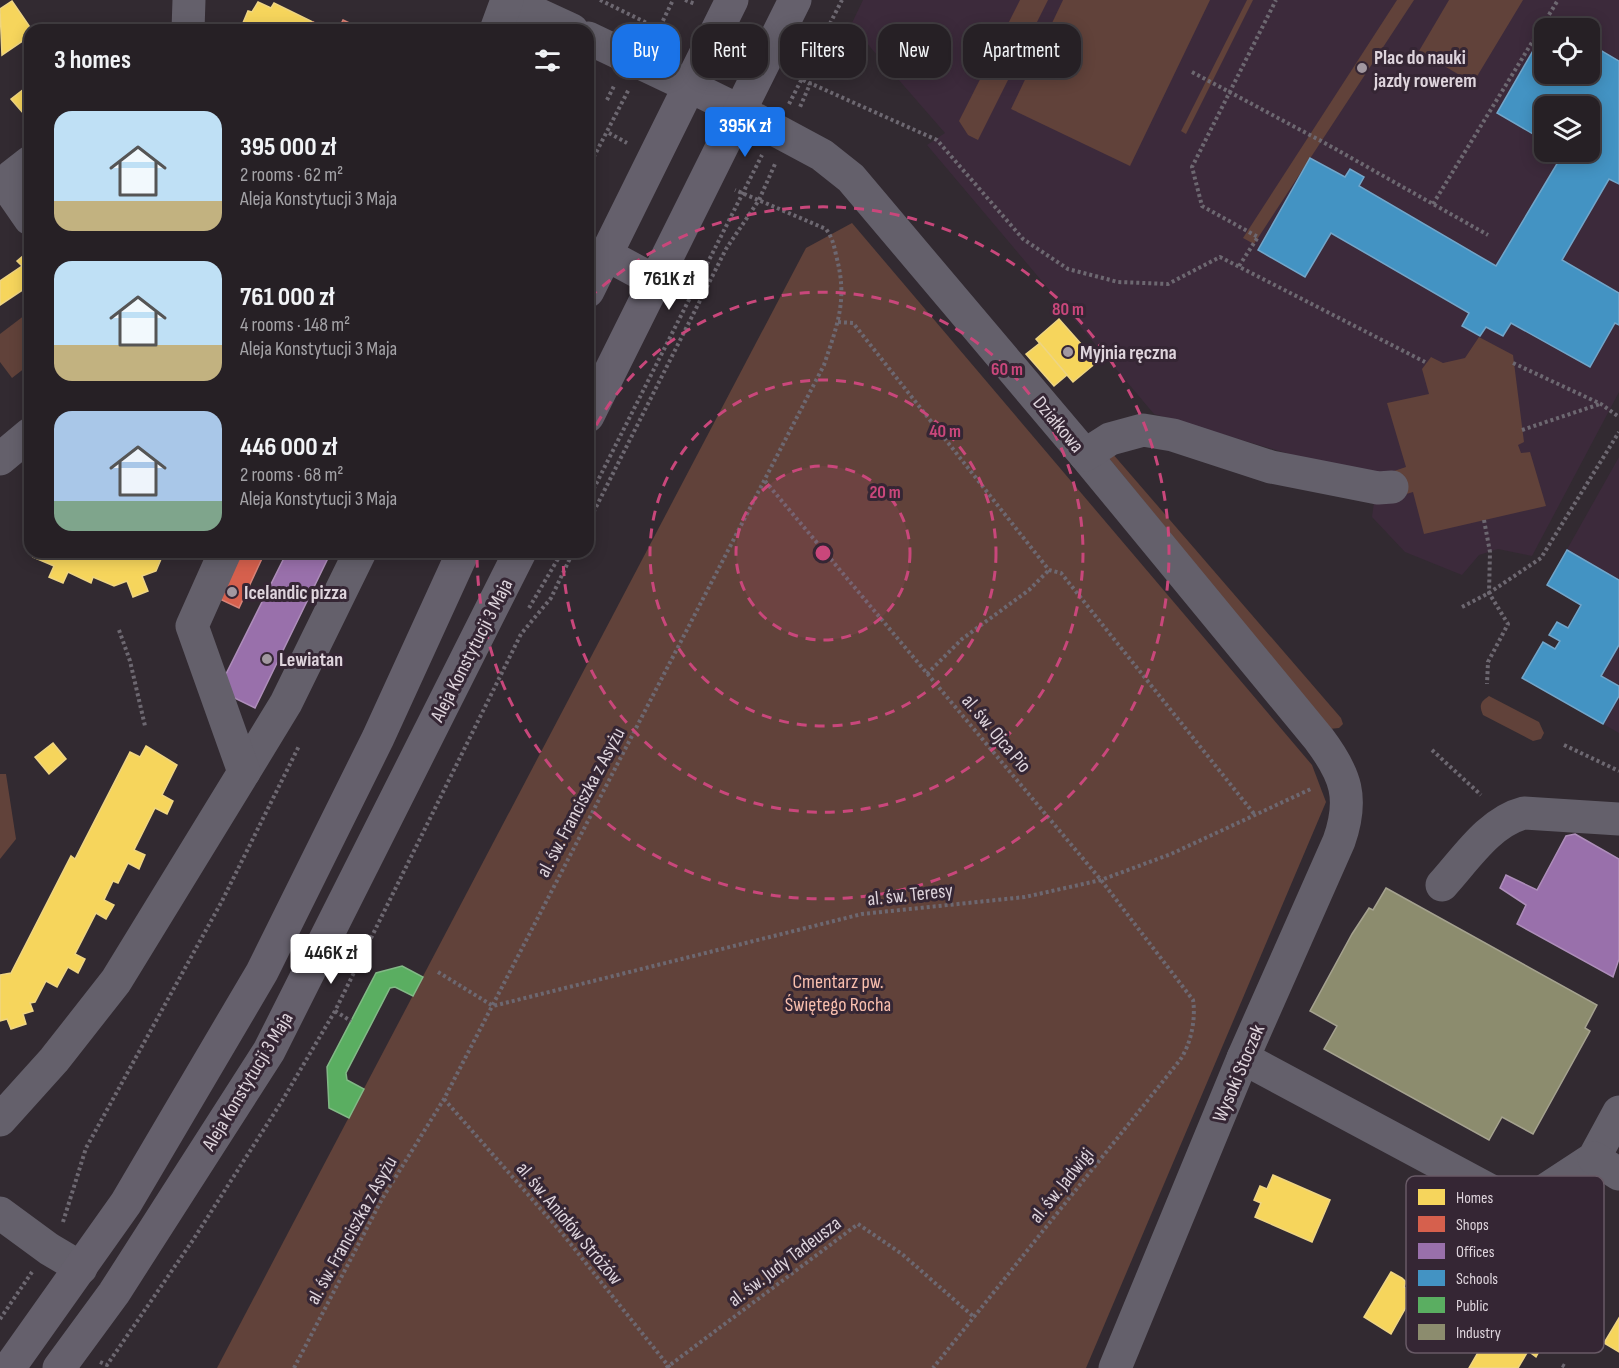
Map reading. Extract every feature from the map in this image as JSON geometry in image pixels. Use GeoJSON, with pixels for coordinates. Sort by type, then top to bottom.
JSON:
{"type":"FeatureCollection","features":[{"type":"Feature","properties":{"kind":"main road"},"geometry":{"type":"LineString","coordinates":[[594,278],[687,85],[732,0]]}},
{"type":"Feature","properties":{"kind":"main road"},"geometry":{"type":"LineString","coordinates":[[594,404],[795,0]]}},
{"type":"Feature","properties":{"kind":"main road"},"geometry":{"type":"LineString","coordinates":[[687,85],[740,111]]}},
{"type":"Feature","properties":{"kind":"main road"},"geometry":{"type":"LineString","coordinates":[[605,254],[655,281]]}},
{"type":"Feature","properties":{"kind":"main road"},"geometry":{"type":"LineString","coordinates":[[9,1368],[126,1203],[262,972],[378,738],[460,558]]}},
{"type":"Feature","properties":{"kind":"main road","name":"Aleja Konstytucji 3 Maja"},"geometry":{"type":"LineString","coordinates":[[59,1368],[114,1293],[269,1051],[517,558]]}},
{"type":"Feature","properties":{"kind":"street"},"geometry":{"type":"LineString","coordinates":[[188,24],[189,0]]}},
{"type":"Feature","properties":{"kind":"street"},"geometry":{"type":"LineString","coordinates":[[498,24],[507,0],[559,24]]}},
{"type":"Feature","properties":{"kind":"street"},"geometry":{"type":"LineString","coordinates":[[594,41],[687,85]]}},
{"type":"Feature","properties":{"kind":"street","name":"Działkowa"},"geometry":{"type":"LineString","coordinates":[[740,111],[822,155],[851,178],[1085,455],[1319,739],[1331,780]]}},
{"type":"Feature","properties":{"kind":"street"},"geometry":{"type":"LineString","coordinates":[[24,167],[12,176],[12,193],[24,211]]}},
{"type":"Feature","properties":{"kind":"street"},"geometry":{"type":"LineString","coordinates":[[1085,455],[1110,439],[1143,430],[1173,435],[1271,467],[1378,488],[1392,487]]}},
{"type":"Feature","properties":{"kind":"street"},"geometry":{"type":"LineString","coordinates":[[0,459],[24,439]]}},
{"type":"Feature","properties":{"kind":"street"},"geometry":{"type":"LineString","coordinates":[[222,558],[192,626],[244,772]]}},
{"type":"Feature","properties":{"kind":"street"},"geometry":{"type":"LineString","coordinates":[[0,1120],[54,1060],[116,981],[286,703],[357,558]]}},
{"type":"Feature","properties":{"kind":"street","name":"Wysoki Stoczek"},"geometry":{"type":"LineString","coordinates":[[1115,1368],[1243,1058],[1339,841],[1347,812],[1331,780]]}},
{"type":"Feature","properties":{"kind":"street"},"geometry":{"type":"LineString","coordinates":[[1442,885],[1493,829],[1516,815],[1524,813],[1619,819]]}},
{"type":"Feature","properties":{"kind":"street"},"geometry":{"type":"LineString","coordinates":[[1243,1058],[1463,1176]]}},
{"type":"Feature","properties":{"kind":"street"},"geometry":{"type":"LineString","coordinates":[[1584,1176],[1607,1166],[1619,1112]]}},
{"type":"Feature","properties":{"kind":"street"},"geometry":{"type":"LineString","coordinates":[[0,1213],[49,1249],[81,1268]]}},
{"type":"Feature","properties":{"kind":"path"},"geometry":{"type":"LineString","coordinates":[[600,0],[649,24]]}},
{"type":"Feature","properties":{"kind":"path"},"geometry":{"type":"LineString","coordinates":[[830,24],[842,0]]}},
{"type":"Feature","properties":{"kind":"path"},"geometry":{"type":"LineString","coordinates":[[1239,266],[1258,237],[1202,206],[1192,167],[1276,0]]}},
{"type":"Feature","properties":{"kind":"path"},"geometry":{"type":"LineString","coordinates":[[1433,204],[1558,0]]}},
{"type":"Feature","properties":{"kind":"path"},"geometry":{"type":"LineString","coordinates":[[1192,72],[1488,236]]}},
{"type":"Feature","properties":{"kind":"path"},"geometry":{"type":"LineString","coordinates":[[800,78],[937,140],[1023,239],[1068,269],[1118,282],[1168,284],[1220,257],[1425,363]]}},
{"type":"Feature","properties":{"kind":"path"},"geometry":{"type":"LineString","coordinates":[[594,511],[726,249],[759,200],[810,84]]}},
{"type":"Feature","properties":{"kind":"path"},"geometry":{"type":"LineString","coordinates":[[745,193],[759,200]]}},
{"type":"Feature","properties":{"kind":"path","name":"al. św. Franciszka z Asyżu"},"geometry":{"type":"LineString","coordinates":[[294,1368],[381,1199],[444,1099],[824,366],[838,322],[843,281],[831,235],[826,229],[804,222],[759,200]]}},
{"type":"Feature","properties":{"kind":"path"},"geometry":{"type":"LineString","coordinates":[[594,488],[738,201]]}},
{"type":"Feature","properties":{"kind":"path"},"geometry":{"type":"LineString","coordinates":[[838,322],[853,323],[1049,570],[1062,573],[1256,815]]}},
{"type":"Feature","properties":{"kind":"path"},"geometry":{"type":"LineString","coordinates":[[1513,363],[1600,404],[1619,417]]}},
{"type":"Feature","properties":{"kind":"path"},"geometry":{"type":"LineString","coordinates":[[1522,430],[1600,404]]}},
{"type":"Feature","properties":{"kind":"path"},"geometry":{"type":"LineString","coordinates":[[1462,607],[1489,593],[1541,558],[1619,432]]}},
{"type":"Feature","properties":{"kind":"path","name":"al. św. Ojca Pio"},"geometry":{"type":"LineString","coordinates":[[765,482],[1101,880],[1188,990],[1195,1012]]}},
{"type":"Feature","properties":{"kind":"path"},"geometry":{"type":"LineString","coordinates":[[1484,520],[1490,552],[1489,593],[1508,624],[1488,662],[1487,684]]}},
{"type":"Feature","properties":{"kind":"path"},"geometry":{"type":"LineString","coordinates":[[98,1361],[107,1365],[193,1240],[282,1101],[335,1011],[521,634],[551,598],[570,558]]}},
{"type":"Feature","properties":{"kind":"path"},"geometry":{"type":"LineString","coordinates":[[927,674],[962,639],[1029,590],[1049,570]]}},
{"type":"Feature","properties":{"kind":"path"},"geometry":{"type":"LineString","coordinates":[[119,630],[130,661],[145,726]]}},
{"type":"Feature","properties":{"kind":"path"},"geometry":{"type":"LineString","coordinates":[[0,1319],[49,1249],[63,1222],[86,1148],[222,901],[301,741]]}},
{"type":"Feature","properties":{"kind":"path"},"geometry":{"type":"LineString","coordinates":[[1564,745],[1619,771]]}},
{"type":"Feature","properties":{"kind":"path"},"geometry":{"type":"LineString","coordinates":[[1432,750],[1481,795]]}},
{"type":"Feature","properties":{"kind":"path","name":"al. św. Teresy"},"geometry":{"type":"LineString","coordinates":[[493,1006],[862,914],[909,907],[957,905],[1025,897],[1101,880],[1171,854],[1331,780]]}},
{"type":"Feature","properties":{"kind":"path"},"geometry":{"type":"LineString","coordinates":[[438,972],[493,1006]]}},
{"type":"Feature","properties":{"kind":"path"},"geometry":{"type":"LineString","coordinates":[[335,1011],[351,1021]]}},
{"type":"Feature","properties":{"kind":"path","name":"al. św. Jadwigi"},"geometry":{"type":"LineString","coordinates":[[933,1368],[1180,1060],[1188,1046],[1195,1012]]}},
{"type":"Feature","properties":{"kind":"path","name":"al. św. Aniołów Stróżów"},"geometry":{"type":"LineString","coordinates":[[444,1099],[561,1233],[668,1367]]}},
{"type":"Feature","properties":{"kind":"path","name":"al. św. Judy Tadeusza"},"geometry":{"type":"LineString","coordinates":[[668,1367],[858,1224],[902,1254],[975,1318]]}},
{"type":"Feature","properties":{"kind":"path"},"geometry":{"type":"LineString","coordinates":[[1562,1365],[1567,1368]]}},
{"type":"Feature","properties":{"kind":"shaded area"},"geometry":{"type":"Polygon","coordinates":[[[863,0],[1619,0],[1619,392],[1532,556],[1498,549],[1479,555],[1462,575],[1405,552],[1372,517],[1377,480],[1154,414],[927,145],[945,133],[897,78],[951,78],[951,24],[878,24],[878,56],[866,42],[866,24],[851,24],[863,0]]]}},
{"type":"Feature","properties":{"kind":"shaded area"},"geometry":{"type":"Polygon","coordinates":[[[1619,457],[1619,733],[1522,678],[1543,642],[1555,648],[1559,641],[1549,635],[1557,622],[1568,627],[1581,606],[1547,585],[1619,457]]]}},
{"type":"Feature","properties":{"kind":"green space"},"geometry":{"type":"Polygon","coordinates":[[[1020,0],[1048,0],[1036,24],[1008,24],[1020,0]]]}},
{"type":"Feature","properties":{"kind":"green space"},"geometry":{"type":"Polygon","coordinates":[[[1063,0],[1210,0],[1130,166],[1011,109],[1026,78],[1081,78],[1081,24],[1052,24],[1063,0]]]}},
{"type":"Feature","properties":{"kind":"green space"},"geometry":{"type":"Polygon","coordinates":[[[1247,0],[1253,0],[1186,134],[1181,131],[1247,0]]]}},
{"type":"Feature","properties":{"kind":"green space","name":"Plac do nauki jazdy rowerem"},"geometry":{"type":"Polygon","coordinates":[[[1397,0],[1414,0],[1254,244],[1243,238],[1397,0]]]}},
{"type":"Feature","properties":{"kind":"green space"},"geometry":{"type":"Polygon","coordinates":[[[1449,0],[1523,0],[1473,83],[1419,51],[1449,0]]]}},
{"type":"Feature","properties":{"kind":"green space"},"geometry":{"type":"Polygon","coordinates":[[[981,78],[1009,78],[978,140],[968,135],[959,121],[981,78]]]}},
{"type":"Feature","properties":{"kind":"green space","name":"Cmentarz pw. Świętego Rocha"},"geometry":{"type":"Polygon","coordinates":[[[852,223],[1312,765],[1326,802],[1086,1368],[217,1368],[806,248],[852,223]]]}},
{"type":"Feature","properties":{"kind":"green space"},"geometry":{"type":"Polygon","coordinates":[[[24,316],[24,369],[12,378],[0,362],[0,334],[24,316]]]}},
{"type":"Feature","properties":{"kind":"green space"},"geometry":{"type":"Polygon","coordinates":[[[1479,337],[1513,355],[1524,442],[1518,445],[1521,453],[1530,452],[1546,506],[1424,534],[1413,492],[1393,498],[1388,473],[1406,467],[1387,403],[1429,394],[1422,369],[1431,357],[1443,363],[1465,358],[1479,337]]]}},
{"type":"Feature","properties":{"kind":"green space"},"geometry":{"type":"Polygon","coordinates":[[[1112,453],[1341,718],[1343,724],[1339,728],[1329,729],[1108,457],[1112,453]]]}},
{"type":"Feature","properties":{"kind":"green space"},"geometry":{"type":"Polygon","coordinates":[[[1489,696],[1539,722],[1544,733],[1541,739],[1533,741],[1483,715],[1481,704],[1489,696]]]}},
{"type":"Feature","properties":{"kind":"green space"},"geometry":{"type":"Polygon","coordinates":[[[0,774],[6,774],[16,839],[0,859],[0,774]]]}},
{"type":"Feature","properties":{"kind":"building: Homes"},"geometry":{"type":"Polygon","coordinates":[[[12,1],[28,24],[24,24],[24,40],[2,55],[0,9],[12,1]]]}},
{"type":"Feature","properties":{"kind":"building: Homes"},"geometry":{"type":"Polygon","coordinates":[[[258,2],[271,8],[274,3],[313,22],[312,24],[243,24],[248,11],[252,12],[258,2]]]}},
{"type":"Feature","properties":{"kind":"building: Homes"},"geometry":{"type":"Polygon","coordinates":[[[24,89],[24,114],[11,99],[24,89]]]}},
{"type":"Feature","properties":{"kind":"building: Homes"},"geometry":{"type":"Polygon","coordinates":[[[24,255],[24,289],[0,305],[0,281],[22,266],[17,261],[24,255]]]}},
{"type":"Feature","properties":{"kind":"building: Homes","name":"Myjnia ręczna"},"geometry":{"type":"Polygon","coordinates":[[[1059,319],[1097,362],[1073,382],[1036,339],[1059,319]]]}},
{"type":"Feature","properties":{"kind":"building: Homes"},"geometry":{"type":"Polygon","coordinates":[[[1040,343],[1067,375],[1054,386],[1026,354],[1040,343]]]}},
{"type":"Feature","properties":{"kind":"building: Homes"},"geometry":{"type":"Polygon","coordinates":[[[35,558],[161,558],[156,571],[142,576],[148,591],[133,597],[127,581],[114,586],[93,577],[91,583],[68,572],[63,583],[49,577],[54,566],[35,558]]]}},
{"type":"Feature","properties":{"kind":"building: Homes"},"geometry":{"type":"Polygon","coordinates":[[[53,743],[66,759],[49,774],[35,757],[53,743]]]}},
{"type":"Feature","properties":{"kind":"building: Homes"},"geometry":{"type":"Polygon","coordinates":[[[146,746],[177,765],[162,795],[173,801],[167,814],[155,808],[134,850],[145,855],[139,869],[128,863],[118,883],[113,881],[104,900],[114,905],[106,919],[96,913],[75,954],[85,959],[78,973],[68,967],[57,987],[46,981],[35,1002],[30,1003],[33,1011],[23,1014],[26,1024],[11,1029],[7,1019],[0,1021],[0,975],[11,973],[71,856],[75,859],[130,752],[140,757],[146,746]]]}},
{"type":"Feature","properties":{"kind":"building: Homes"},"geometry":{"type":"Polygon","coordinates":[[[1273,1175],[1330,1200],[1312,1242],[1255,1217],[1261,1203],[1254,1200],[1260,1186],[1267,1189],[1273,1175]]]}},
{"type":"Feature","properties":{"kind":"building: Homes"},"geometry":{"type":"Polygon","coordinates":[[[1391,1272],[1406,1282],[1404,1287],[1406,1288],[1406,1307],[1391,1334],[1364,1317],[1391,1272]]]}},
{"type":"Feature","properties":{"kind":"building: Homes"},"geometry":{"type":"Polygon","coordinates":[[[1619,1318],[1619,1352],[1604,1343],[1619,1318]]]}},
{"type":"Feature","properties":{"kind":"building: Homes"},"geometry":{"type":"Polygon","coordinates":[[[1478,1353],[1527,1353],[1518,1368],[1469,1368],[1478,1353]]]}},
{"type":"Feature","properties":{"kind":"building: Shops"},"geometry":{"type":"Polygon","coordinates":[[[228,558],[262,558],[239,608],[211,595],[228,558]]]}},
{"type":"Feature","properties":{"kind":"building: Offices"},"geometry":{"type":"Polygon","coordinates":[[[284,558],[328,558],[255,708],[218,690],[284,558]]]}},
{"type":"Feature","properties":{"kind":"building: Offices"},"geometry":{"type":"Polygon","coordinates":[[[1575,834],[1619,859],[1619,959],[1613,977],[1517,924],[1526,905],[1500,888],[1506,875],[1537,890],[1566,836],[1575,834]]]}},
{"type":"Feature","properties":{"kind":"building: Schools"},"geometry":{"type":"Polygon","coordinates":[[[1534,49],[1534,84],[1600,84],[1600,50],[1619,61],[1619,184],[1609,179],[1562,260],[1619,293],[1619,325],[1615,323],[1590,367],[1511,323],[1503,336],[1486,327],[1480,336],[1462,326],[1469,313],[1331,233],[1305,277],[1258,250],[1310,158],[1345,177],[1350,169],[1364,177],[1359,186],[1496,266],[1558,162],[1600,162],[1600,96],[1534,96],[1534,135],[1497,113],[1534,49]]]}},
{"type":"Feature","properties":{"kind":"building: Schools"},"geometry":{"type":"Polygon","coordinates":[[[1567,550],[1619,580],[1619,645],[1601,676],[1619,686],[1619,696],[1603,724],[1522,678],[1543,642],[1555,649],[1560,641],[1549,635],[1557,622],[1568,628],[1581,605],[1547,585],[1567,550]]]}},
{"type":"Feature","properties":{"kind":"building: Public"},"geometry":{"type":"Polygon","coordinates":[[[402,966],[423,977],[413,996],[395,987],[390,988],[346,1073],[347,1080],[364,1089],[349,1118],[329,1108],[327,1067],[376,973],[402,966]]]}},
{"type":"Feature","properties":{"kind":"building: Industry"},"geometry":{"type":"Polygon","coordinates":[[[1386,888],[1597,1005],[1585,1028],[1590,1031],[1533,1134],[1502,1117],[1489,1140],[1324,1049],[1337,1026],[1310,1011],[1352,934],[1369,908],[1373,910],[1386,888]]]}},
{"type":"Feature","properties":{"kind":"place","name":"Plac do nauki jazdy rowerem"},"geometry":{"type":"Point","coordinates":[1362,68]}},
{"type":"Feature","properties":{"kind":"place","name":"Myjnia ręczna"},"geometry":{"type":"Point","coordinates":[1068,352]}},
{"type":"Feature","properties":{"kind":"place","name":"Icelandic pizza"},"geometry":{"type":"Point","coordinates":[232,592]}},
{"type":"Feature","properties":{"kind":"place","name":"Lewiatan"},"geometry":{"type":"Point","coordinates":[267,659]}}]}
